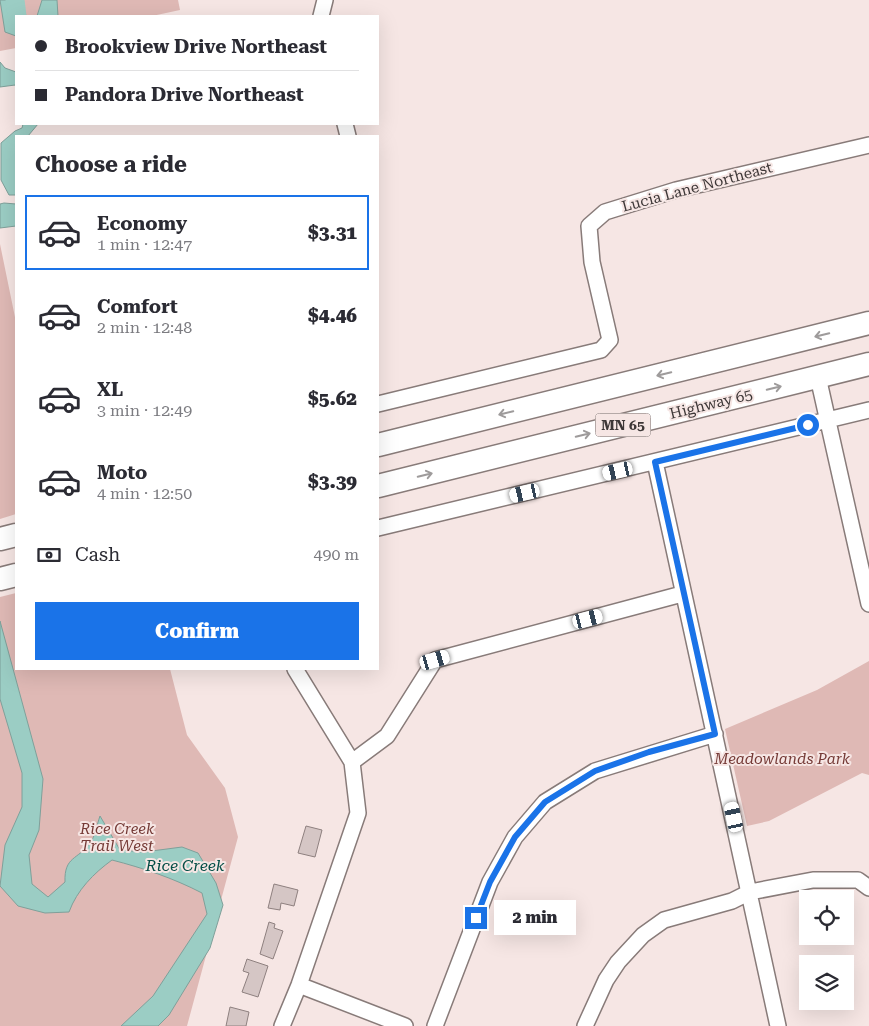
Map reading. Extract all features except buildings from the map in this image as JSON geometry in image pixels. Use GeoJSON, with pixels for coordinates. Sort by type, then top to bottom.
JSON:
{"type":"FeatureCollection","features":[{"type":"Feature","properties":{"kind":"highway","name":"MN 65"},"geometry":{"type":"LineString","coordinates":[[379,445],[869,323]]}},
{"type":"Feature","properties":{"kind":"highway","name":"Highway 65"},"geometry":{"type":"LineString","coordinates":[[379,486],[869,364]]}},
{"type":"Feature","properties":{"kind":"highway"},"geometry":{"type":"LineString","coordinates":[[0,539],[15,535]]}},
{"type":"Feature","properties":{"kind":"highway"},"geometry":{"type":"LineString","coordinates":[[0,579],[15,575]]}},
{"type":"Feature","properties":{"kind":"street"},"geometry":{"type":"LineString","coordinates":[[321,15],[326,0]]}},
{"type":"Feature","properties":{"kind":"street","name":"Lucia Lane Northeast"},"geometry":{"type":"LineString","coordinates":[[379,404],[602,350],[610,340],[592,262],[589,226],[606,212],[676,190],[869,145]]}},
{"type":"Feature","properties":{"kind":"street"},"geometry":{"type":"LineString","coordinates":[[818,377],[869,604]]}},
{"type":"Feature","properties":{"kind":"street"},"geometry":{"type":"LineString","coordinates":[[379,528],[869,410]]}},
{"type":"Feature","properties":{"kind":"street"},"geometry":{"type":"LineString","coordinates":[[655,462],[682,594],[715,734],[778,1026]]}},
{"type":"Feature","properties":{"kind":"street"},"geometry":{"type":"LineString","coordinates":[[352,762],[386,736],[435,660],[682,594]]}},
{"type":"Feature","properties":{"kind":"street"},"geometry":{"type":"LineString","coordinates":[[282,1026],[299,985],[358,814],[352,762],[296,670]]}},
{"type":"Feature","properties":{"kind":"street"},"geometry":{"type":"LineString","coordinates":[[435,1026],[490,882],[515,837],[545,802],[595,771],[649,752],[715,734]]}},
{"type":"Feature","properties":{"kind":"street"},"geometry":{"type":"LineString","coordinates":[[585,1026],[606,980],[618,962],[643,935],[664,920],[732,901],[750,892],[813,880],[858,880],[869,888]]}},
{"type":"Feature","properties":{"kind":"street"},"geometry":{"type":"LineString","coordinates":[[299,985],[404,1026]]}},
{"type":"Feature","properties":{"kind":"green space"},"geometry":{"type":"Polygon","coordinates":[[[0,0],[178,0],[180,10],[157,15],[15,15],[15,48],[0,51],[0,0]]]}},
{"type":"Feature","properties":{"kind":"green space"},"geometry":{"type":"Polygon","coordinates":[[[0,244],[15,317],[15,514],[0,519],[0,244]]]}},
{"type":"Feature","properties":{"kind":"green space","name":"Rice Creek Trail West"},"geometry":{"type":"Polygon","coordinates":[[[15,593],[15,670],[170,670],[187,735],[225,788],[238,837],[187,1026],[0,1026],[0,597],[15,593]]]}},
{"type":"Feature","properties":{"kind":"green space","name":"Meadowlands Park"},"geometry":{"type":"Polygon","coordinates":[[[869,661],[869,775],[862,773],[769,821],[747,826],[725,729],[817,690],[869,661]]]}},
{"type":"Feature","properties":{"kind":"water"},"geometry":{"type":"Polygon","coordinates":[[[0,0],[14,0],[24,15],[15,15],[15,36],[5,32],[0,0]]]}},
{"type":"Feature","properties":{"kind":"water"},"geometry":{"type":"Polygon","coordinates":[[[42,0],[57,0],[58,15],[37,15],[42,0]]]}},
{"type":"Feature","properties":{"kind":"water"},"geometry":{"type":"Polygon","coordinates":[[[0,62],[5,68],[15,72],[15,85],[0,87],[0,62]]]}},
{"type":"Feature","properties":{"kind":"water"},"geometry":{"type":"Polygon","coordinates":[[[23,125],[37,125],[29,135],[15,135],[15,195],[9,195],[1,180],[1,143],[15,131],[22,128],[23,125]]]}},
{"type":"Feature","properties":{"kind":"water"},"geometry":{"type":"Polygon","coordinates":[[[0,204],[15,204],[15,226],[0,228],[0,204]]]}},
{"type":"Feature","properties":{"kind":"water","name":"Rice Creek"},"geometry":{"type":"Polygon","coordinates":[[[0,621],[43,779],[39,830],[29,855],[32,884],[48,897],[65,882],[65,874],[69,863],[92,840],[100,816],[120,850],[144,852],[182,847],[198,853],[216,883],[223,905],[210,948],[169,1015],[158,1026],[121,1026],[153,996],[207,914],[202,893],[158,874],[112,860],[87,883],[72,904],[69,912],[45,913],[18,906],[0,886],[5,845],[22,807],[22,773],[0,699],[0,621]]]}},
{"type":"Feature","properties":{"kind":"waterway","name":"Rice Creek"},"geometry":{"type":"LineString","coordinates":[[15,0],[17,15]]}},
{"type":"Feature","properties":{"kind":"route"},"geometry":{"type":"LineString","coordinates":[[476,918],[490,882],[515,837],[545,802],[595,771],[649,752],[715,734],[682,594],[655,462],[808,425]]}}]}
